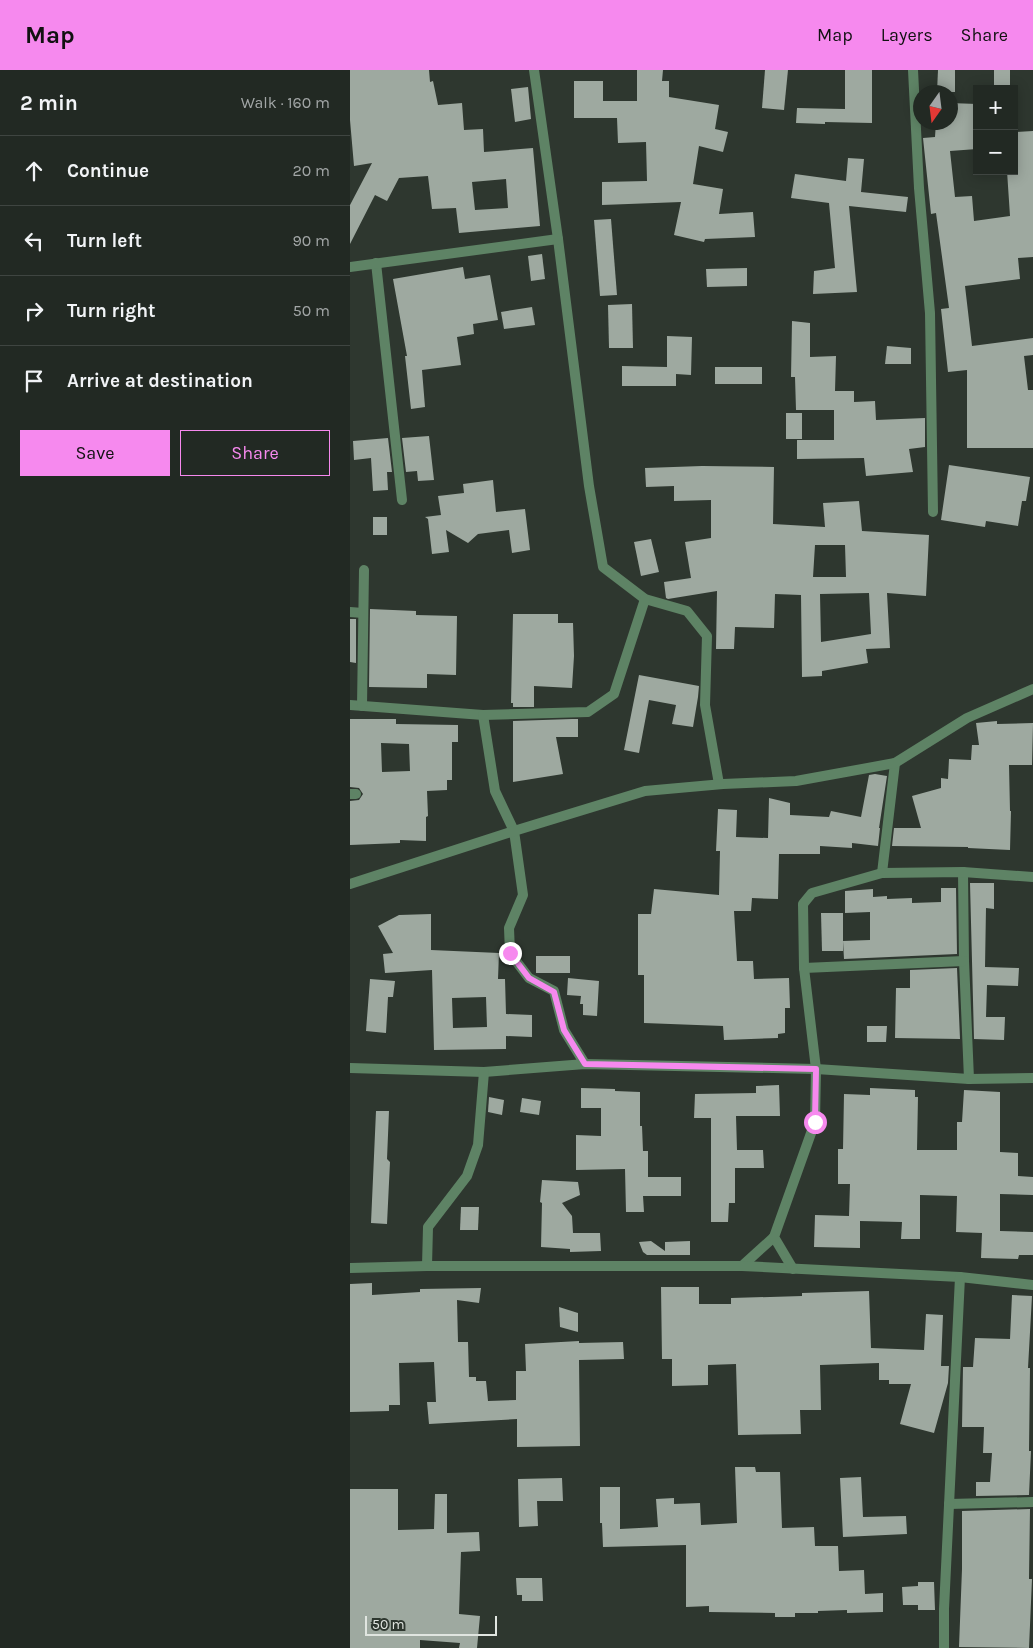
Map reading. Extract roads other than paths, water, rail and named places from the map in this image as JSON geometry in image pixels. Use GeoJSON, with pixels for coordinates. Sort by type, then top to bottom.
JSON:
{"type":"FeatureCollection","features":[{"type":"Feature","properties":{"kind":"street"},"geometry":{"type":"LineString","coordinates":[[534,70],[558,240],[589,486],[603,567],[645,599],[687,611],[707,636],[705,705],[719,784]]}},
{"type":"Feature","properties":{"kind":"street"},"geometry":{"type":"LineString","coordinates":[[913,70],[919,188],[930,313],[933,512]]}},
{"type":"Feature","properties":{"kind":"street"},"geometry":{"type":"LineString","coordinates":[[350,267],[558,240]]}},
{"type":"Feature","properties":{"kind":"street"},"geometry":{"type":"LineString","coordinates":[[376,263],[402,500]]}},
{"type":"Feature","properties":{"kind":"street"},"geometry":{"type":"LineString","coordinates":[[362,706],[364,570]]}},
{"type":"Feature","properties":{"kind":"street"},"geometry":{"type":"LineString","coordinates":[[350,705],[483,715],[588,712],[614,694],[645,599]]}},
{"type":"Feature","properties":{"kind":"street"},"geometry":{"type":"LineString","coordinates":[[350,612],[363,613]]}},
{"type":"Feature","properties":{"kind":"street"},"geometry":{"type":"LineString","coordinates":[[350,884],[645,791],[719,784],[796,781],[895,763],[967,718],[1033,689]]}},
{"type":"Feature","properties":{"kind":"street"},"geometry":{"type":"LineString","coordinates":[[483,715],[495,791],[514,831],[523,895],[509,928],[510,953],[529,978],[554,992],[564,1030],[585,1064]]}},
{"type":"Feature","properties":{"kind":"street"},"geometry":{"type":"LineString","coordinates":[[882,873],[895,763]]}},
{"type":"Feature","properties":{"kind":"street"},"geometry":{"type":"LineString","coordinates":[[963,872],[964,961],[969,1079]]}},
{"type":"Feature","properties":{"kind":"street"},"geometry":{"type":"LineString","coordinates":[[742,1266],[774,1237],[815,1122],[816,1069],[804,968],[803,904],[812,892],[882,873],[963,872],[1033,877]]}},
{"type":"Feature","properties":{"kind":"street"},"geometry":{"type":"LineString","coordinates":[[804,968],[964,961]]}},
{"type":"Feature","properties":{"kind":"street"},"geometry":{"type":"LineString","coordinates":[[350,1068],[484,1072],[585,1064],[816,1069],[969,1079],[1033,1078]]}},
{"type":"Feature","properties":{"kind":"street"},"geometry":{"type":"LineString","coordinates":[[427,1266],[428,1227],[467,1176],[478,1145],[484,1072]]}},
{"type":"Feature","properties":{"kind":"street"},"geometry":{"type":"LineString","coordinates":[[774,1237],[793,1269]]}},
{"type":"Feature","properties":{"kind":"street"},"geometry":{"type":"LineString","coordinates":[[350,1268],[427,1266],[742,1266],[960,1277],[1033,1285]]}},
{"type":"Feature","properties":{"kind":"street"},"geometry":{"type":"LineString","coordinates":[[944,1648],[944,1610],[960,1277]]}},
{"type":"Feature","properties":{"kind":"street"},"geometry":{"type":"LineString","coordinates":[[949,1504],[1033,1502]]}}]}
